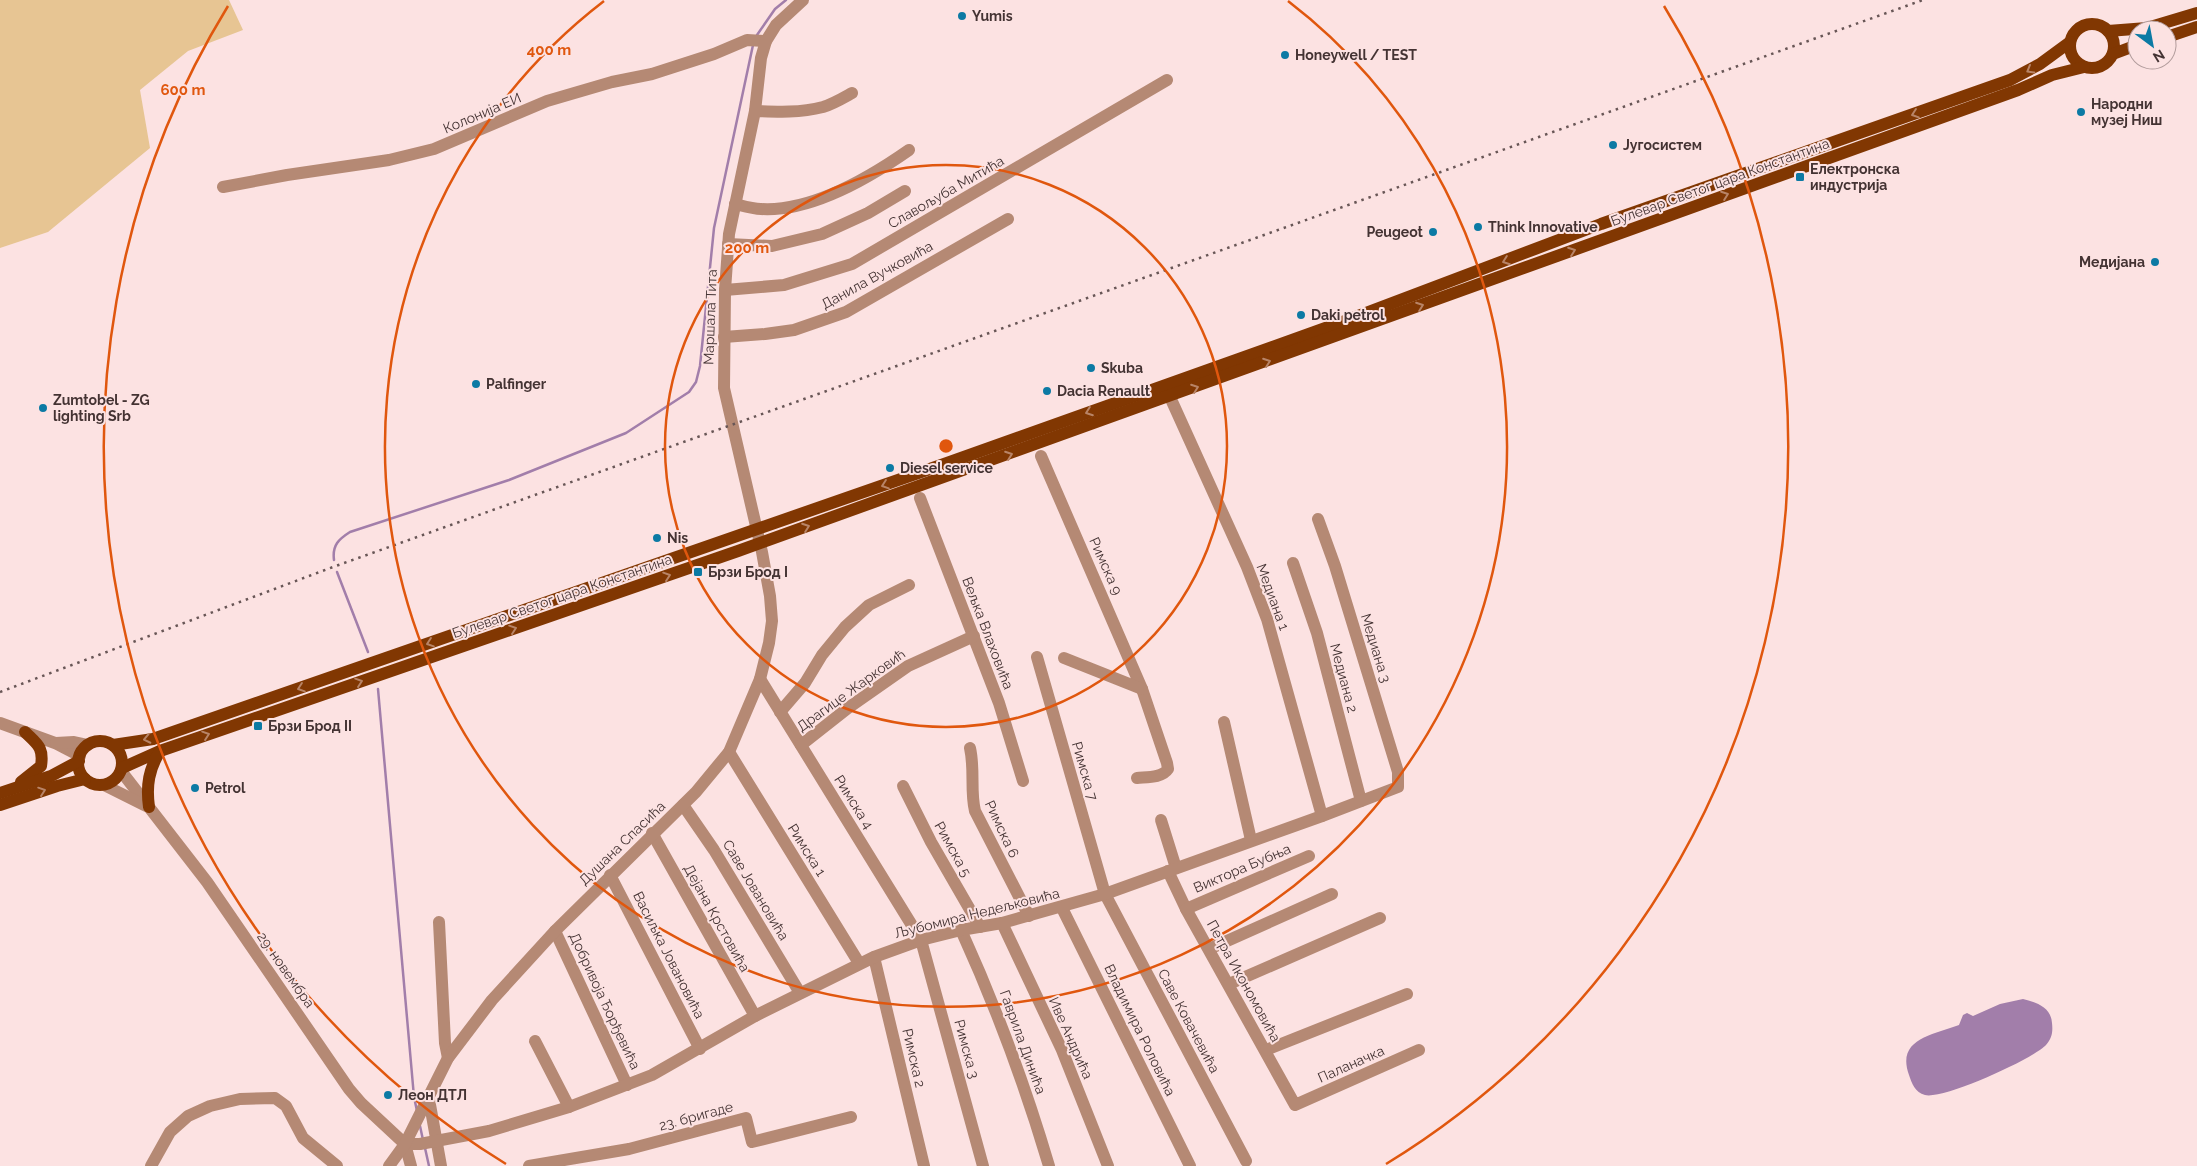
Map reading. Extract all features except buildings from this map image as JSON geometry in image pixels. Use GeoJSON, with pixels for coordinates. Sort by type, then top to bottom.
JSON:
{"type":"FeatureCollection","features":[{"type":"Feature","properties":{"kind":"main road"},"geometry":{"type":"LineString","coordinates":[[2108,31],[2147,28],[2197,13]]}},
{"type":"Feature","properties":{"kind":"main road"},"geometry":{"type":"LineString","coordinates":[[2113,54],[2114,42],[2108,31],[2101,26],[2088,25],[2076,32],[2070,42],[2071,54],[2079,64],[2090,69],[2102,66],[2113,54],[2127,49]]}},
{"type":"Feature","properties":{"kind":"main road"},"geometry":{"type":"LineString","coordinates":[[2177,34],[2197,27]]}},
{"type":"Feature","properties":{"kind":"main road","name":"Булевар Светог цара Константина"},"geometry":{"type":"LineString","coordinates":[[113,745],[153,739],[757,529],[1345,321],[1601,224],[2010,80],[2040,64],[2070,42]]}},
{"type":"Feature","properties":{"kind":"main road","name":"Булевар Светог цара Константина"},"geometry":{"type":"LineString","coordinates":[[122,769],[160,750],[760,543],[1170,397],[2018,90],[2052,75],[2084,67]]}},
{"type":"Feature","properties":{"kind":"main road"},"geometry":{"type":"LineString","coordinates":[[4,792],[31,776],[41,766],[43,754],[39,746],[25,732]]}},
{"type":"Feature","properties":{"kind":"main road"},"geometry":{"type":"LineString","coordinates":[[4,792],[51,776],[79,758],[88,745],[103,742],[113,745],[120,753],[122,769],[116,778],[104,785],[96,785],[85,779],[80,771],[79,758]]}},
{"type":"Feature","properties":{"kind":"main road"},"geometry":{"type":"LineString","coordinates":[[149,807],[148,779],[151,765],[160,750]]}},
{"type":"Feature","properties":{"kind":"main road"},"geometry":{"type":"LineString","coordinates":[[0,805],[85,779]]}},
{"type":"Feature","properties":{"kind":"street","name":"Маршала Тита"},"geometry":{"type":"LineString","coordinates":[[757,529],[724,388],[725,290],[728,244],[755,111],[761,58],[757,41],[803,0]]}},
{"type":"Feature","properties":{"kind":"street","name":"Колонија ЕИ"},"geometry":{"type":"LineString","coordinates":[[223,187],[287,175],[389,160],[434,149],[547,102],[612,82],[652,74],[757,41]]}},
{"type":"Feature","properties":{"kind":"street","name":"Славољуба Митића"},"geometry":{"type":"LineString","coordinates":[[725,290],[784,285],[852,264],[1168,80]]}},
{"type":"Feature","properties":{"kind":"street"},"geometry":{"type":"LineString","coordinates":[[755,111],[786,112],[824,107],[852,93]]}},
{"type":"Feature","properties":{"kind":"street"},"geometry":{"type":"LineString","coordinates":[[735,204],[761,209],[789,207],[824,197],[851,186],[908,150]]}},
{"type":"Feature","properties":{"kind":"street"},"geometry":{"type":"LineString","coordinates":[[728,244],[772,246],[822,234],[868,213],[905,191]]}},
{"type":"Feature","properties":{"kind":"street","name":"Данила Вучковића"},"geometry":{"type":"LineString","coordinates":[[724,337],[794,330],[846,312],[1008,219]]}},
{"type":"Feature","properties":{"kind":"street","name":"Медиана 1"},"geometry":{"type":"LineString","coordinates":[[1170,397],[1246,567],[1267,619],[1322,816]]}},
{"type":"Feature","properties":{"kind":"street","name":"Римска 9"},"geometry":{"type":"LineString","coordinates":[[1041,456],[1142,689],[1168,769],[1160,775],[1137,778]]}},
{"type":"Feature","properties":{"kind":"street","name":"Вељка Влаховића"},"geometry":{"type":"LineString","coordinates":[[920,498],[999,703],[1024,780]]}},
{"type":"Feature","properties":{"kind":"street","name":"Медиана 3"},"geometry":{"type":"LineString","coordinates":[[1318,519],[1335,566],[1398,772],[1398,787]]}},
{"type":"Feature","properties":{"kind":"street","name":"Душана Спасића"},"geometry":{"type":"LineString","coordinates":[[388,1166],[405,1144],[448,1058],[492,1000],[555,931],[652,833],[683,805],[729,752],[760,679],[769,643],[772,621],[770,596],[757,529]]}},
{"type":"Feature","properties":{"kind":"street","name":"Медиана 2"},"geometry":{"type":"LineString","coordinates":[[1293,563],[1317,633],[1361,802]]}},
{"type":"Feature","properties":{"kind":"street"},"geometry":{"type":"LineString","coordinates":[[780,712],[805,683],[822,655],[845,626],[869,605],[909,585]]}},
{"type":"Feature","properties":{"kind":"street","name":"Драгице Жарковић"},"geometry":{"type":"LineString","coordinates":[[801,745],[848,708],[908,666],[926,656],[974,636]]}},
{"type":"Feature","properties":{"kind":"street","name":"Римска 7"},"geometry":{"type":"LineString","coordinates":[[1037,657],[1105,894]]}},
{"type":"Feature","properties":{"kind":"street"},"geometry":{"type":"LineString","coordinates":[[1064,658],[1142,689]]}},
{"type":"Feature","properties":{"kind":"street","name":"Римска 4"},"geometry":{"type":"LineString","coordinates":[[760,679],[921,940]]}},
{"type":"Feature","properties":{"kind":"street"},"geometry":{"type":"LineString","coordinates":[[1224,722],[1251,840]]}},
{"type":"Feature","properties":{"kind":"street"},"geometry":{"type":"LineString","coordinates":[[0,723],[55,743],[79,758]]}},
{"type":"Feature","properties":{"kind":"street"},"geometry":{"type":"LineString","coordinates":[[55,743],[74,742],[88,745]]}},
{"type":"Feature","properties":{"kind":"street","name":"Римска 6"},"geometry":{"type":"LineString","coordinates":[[970,748],[974,766],[973,803],[975,811],[1029,916]]}},
{"type":"Feature","properties":{"kind":"street","name":"Римска 1"},"geometry":{"type":"LineString","coordinates":[[729,752],[859,963]]}},
{"type":"Feature","properties":{"kind":"street","name":"29. новембра"},"geometry":{"type":"LineString","coordinates":[[122,769],[207,882],[349,1089],[361,1103],[405,1144]]}},
{"type":"Feature","properties":{"kind":"street","name":"29. новембра"},"geometry":{"type":"LineString","coordinates":[[104,785],[149,807]]}},
{"type":"Feature","properties":{"kind":"street","name":"Римска 5"},"geometry":{"type":"LineString","coordinates":[[903,786],[931,842],[980,926]]}},
{"type":"Feature","properties":{"kind":"street","name":"Љубомира Недељковића"},"geometry":{"type":"LineString","coordinates":[[405,1144],[428,1143],[489,1131],[569,1107],[652,1075],[755,1016],[874,957],[921,940],[1062,908],[1361,802],[1398,787]]}},
{"type":"Feature","properties":{"kind":"street","name":"Саве Јовановића"},"geometry":{"type":"LineString","coordinates":[[683,805],[714,850],[800,993]]}},
{"type":"Feature","properties":{"kind":"street","name":"Петра Икономовића"},"geometry":{"type":"LineString","coordinates":[[1161,820],[1172,870],[1186,909],[1295,1105]]}},
{"type":"Feature","properties":{"kind":"street","name":"Дејана Крстовића"},"geometry":{"type":"LineString","coordinates":[[652,833],[755,1016]]}},
{"type":"Feature","properties":{"kind":"street","name":"Виктора Бубња"},"geometry":{"type":"LineString","coordinates":[[1186,909],[1309,856]]}},
{"type":"Feature","properties":{"kind":"street","name":"Васиљка Јовановића"},"geometry":{"type":"LineString","coordinates":[[610,875],[700,1049]]}},
{"type":"Feature","properties":{"kind":"street","name":"Саве Ковачевића"},"geometry":{"type":"LineString","coordinates":[[1105,894],[1246,1161]]}},
{"type":"Feature","properties":{"kind":"street"},"geometry":{"type":"LineString","coordinates":[[1209,949],[1332,894]]}},
{"type":"Feature","properties":{"kind":"street","name":"Владимира Роловића"},"geometry":{"type":"LineString","coordinates":[[1062,908],[1190,1166]]}},
{"type":"Feature","properties":{"kind":"street"},"geometry":{"type":"LineString","coordinates":[[1228,984],[1380,918]]}},
{"type":"Feature","properties":{"kind":"street"},"geometry":{"type":"LineString","coordinates":[[439,922],[445,1043],[448,1058]]}},
{"type":"Feature","properties":{"kind":"street","name":"Иве Андрића"},"geometry":{"type":"LineString","coordinates":[[1002,923],[1062,1050],[1108,1166]]}},
{"type":"Feature","properties":{"kind":"street","name":"Гаврила Динића"},"geometry":{"type":"LineString","coordinates":[[961,930],[995,1006],[1034,1115],[1049,1166]]}},
{"type":"Feature","properties":{"kind":"street","name":"Добривоја Ђорђевића"},"geometry":{"type":"LineString","coordinates":[[555,931],[628,1085]]}},
{"type":"Feature","properties":{"kind":"street","name":"Римска 3"},"geometry":{"type":"LineString","coordinates":[[921,940],[983,1166]]}},
{"type":"Feature","properties":{"kind":"street","name":"Римска 2"},"geometry":{"type":"LineString","coordinates":[[874,957],[924,1166]]}},
{"type":"Feature","properties":{"kind":"street"},"geometry":{"type":"LineString","coordinates":[[1266,1050],[1408,994]]}},
{"type":"Feature","properties":{"kind":"street"},"geometry":{"type":"LineString","coordinates":[[534,1041],[569,1107]]}},
{"type":"Feature","properties":{"kind":"street","name":"Паланачка"},"geometry":{"type":"LineString","coordinates":[[1295,1105],[1419,1050]]}},
{"type":"Feature","properties":{"kind":"street"},"geometry":{"type":"LineString","coordinates":[[151,1166],[170,1132],[188,1116],[210,1106],[240,1099],[274,1098],[286,1106],[303,1138],[337,1166]]}},
{"type":"Feature","properties":{"kind":"street"},"geometry":{"type":"LineString","coordinates":[[429,1099],[428,1143],[441,1166]]}},
{"type":"Feature","properties":{"kind":"street","name":"23. бригаде"},"geometry":{"type":"LineString","coordinates":[[529,1166],[629,1148],[746,1118],[752,1142],[852,1116]]}},
{"type":"Feature","properties":{"kind":"street"},"geometry":{"type":"LineString","coordinates":[[405,1144],[411,1166]]}},
{"type":"Feature","properties":{"kind":"shaded area"},"geometry":{"type":"Polygon","coordinates":[[[0,0],[229,0],[243,30],[188,51],[140,90],[150,148],[48,232],[0,248],[0,0]]]}},
{"type":"Feature","properties":{"kind":"shaded area"},"geometry":{"type":"Polygon","coordinates":[[[2023,999],[2042,1006],[2051,1017],[2052,1032],[2050,1040],[2046,1045],[2007,1068],[1968,1085],[1935,1095],[1925,1095],[1916,1090],[1906,1063],[1908,1053],[1919,1040],[1959,1025],[1963,1015],[1967,1013],[1973,1016],[2000,1004],[2023,999]]]}},
{"type":"Feature","properties":{"kind":"waterway"},"geometry":{"type":"LineString","coordinates":[[757,35],[775,9],[786,0]]}},
{"type":"Feature","properties":{"kind":"waterway"},"geometry":{"type":"LineString","coordinates":[[334,560],[335,546],[350,532],[509,480],[626,433],[689,392],[696,382],[700,366],[714,228],[753,45]]}},
{"type":"Feature","properties":{"kind":"waterway"},"geometry":{"type":"LineString","coordinates":[[337,572],[368,652]]}},
{"type":"Feature","properties":{"kind":"waterway"},"geometry":{"type":"LineString","coordinates":[[378,689],[414,1097],[417,1111]]}},
{"type":"Feature","properties":{"kind":"waterway"},"geometry":{"type":"LineString","coordinates":[[420,1126],[423,1140]]}},
{"type":"Feature","properties":{"kind":"waterway"},"geometry":{"type":"LineString","coordinates":[[425,1148],[429,1166]]}},
{"type":"Feature","properties":{"kind":"railway"},"geometry":{"type":"LineString","coordinates":[[0,692],[333,567],[1923,0]]}},
{"type":"Feature","properties":{"kind":"place","name":"Yumis"},"geometry":{"type":"Point","coordinates":[962,16]}},
{"type":"Feature","properties":{"kind":"place","name":"Honeywell / TEST"},"geometry":{"type":"Point","coordinates":[1285,55]}},
{"type":"Feature","properties":{"kind":"place","name":"Народни музеј Ниш"},"geometry":{"type":"Point","coordinates":[2081,112]}},
{"type":"Feature","properties":{"kind":"place","name":"Југосистем"},"geometry":{"type":"Point","coordinates":[1613,145]}},
{"type":"Feature","properties":{"kind":"place","name":"Електронска индустрија"},"geometry":{"type":"Point","coordinates":[1800,177]}},
{"type":"Feature","properties":{"kind":"place","name":"Think Innovative"},"geometry":{"type":"Point","coordinates":[1478,227]}},
{"type":"Feature","properties":{"kind":"place","name":"Peugeot"},"geometry":{"type":"Point","coordinates":[1433,232]}},
{"type":"Feature","properties":{"kind":"place","name":"Медијана"},"geometry":{"type":"Point","coordinates":[2155,262]}},
{"type":"Feature","properties":{"kind":"place","name":"Daki petrol"},"geometry":{"type":"Point","coordinates":[1301,315]}},
{"type":"Feature","properties":{"kind":"place","name":"Skuba"},"geometry":{"type":"Point","coordinates":[1091,368]}},
{"type":"Feature","properties":{"kind":"place","name":"Palfinger"},"geometry":{"type":"Point","coordinates":[476,384]}},
{"type":"Feature","properties":{"kind":"place","name":"Dacia Renault"},"geometry":{"type":"Point","coordinates":[1047,391]}},
{"type":"Feature","properties":{"kind":"place","name":"Zumtobel - ZG lighting Srb"},"geometry":{"type":"Point","coordinates":[43,408]}},
{"type":"Feature","properties":{"kind":"place","name":"Diesel service"},"geometry":{"type":"Point","coordinates":[890,468]}},
{"type":"Feature","properties":{"kind":"place","name":"Nis"},"geometry":{"type":"Point","coordinates":[657,538]}},
{"type":"Feature","properties":{"kind":"place","name":"Брзи Брод I"},"geometry":{"type":"Point","coordinates":[698,572]}},
{"type":"Feature","properties":{"kind":"place","name":"Брзи Брод II"},"geometry":{"type":"Point","coordinates":[258,726]}},
{"type":"Feature","properties":{"kind":"place","name":"Petrol"},"geometry":{"type":"Point","coordinates":[195,788]}},
{"type":"Feature","properties":{"kind":"place","name":"Леон ДТЛ"},"geometry":{"type":"Point","coordinates":[388,1095]}}]}
